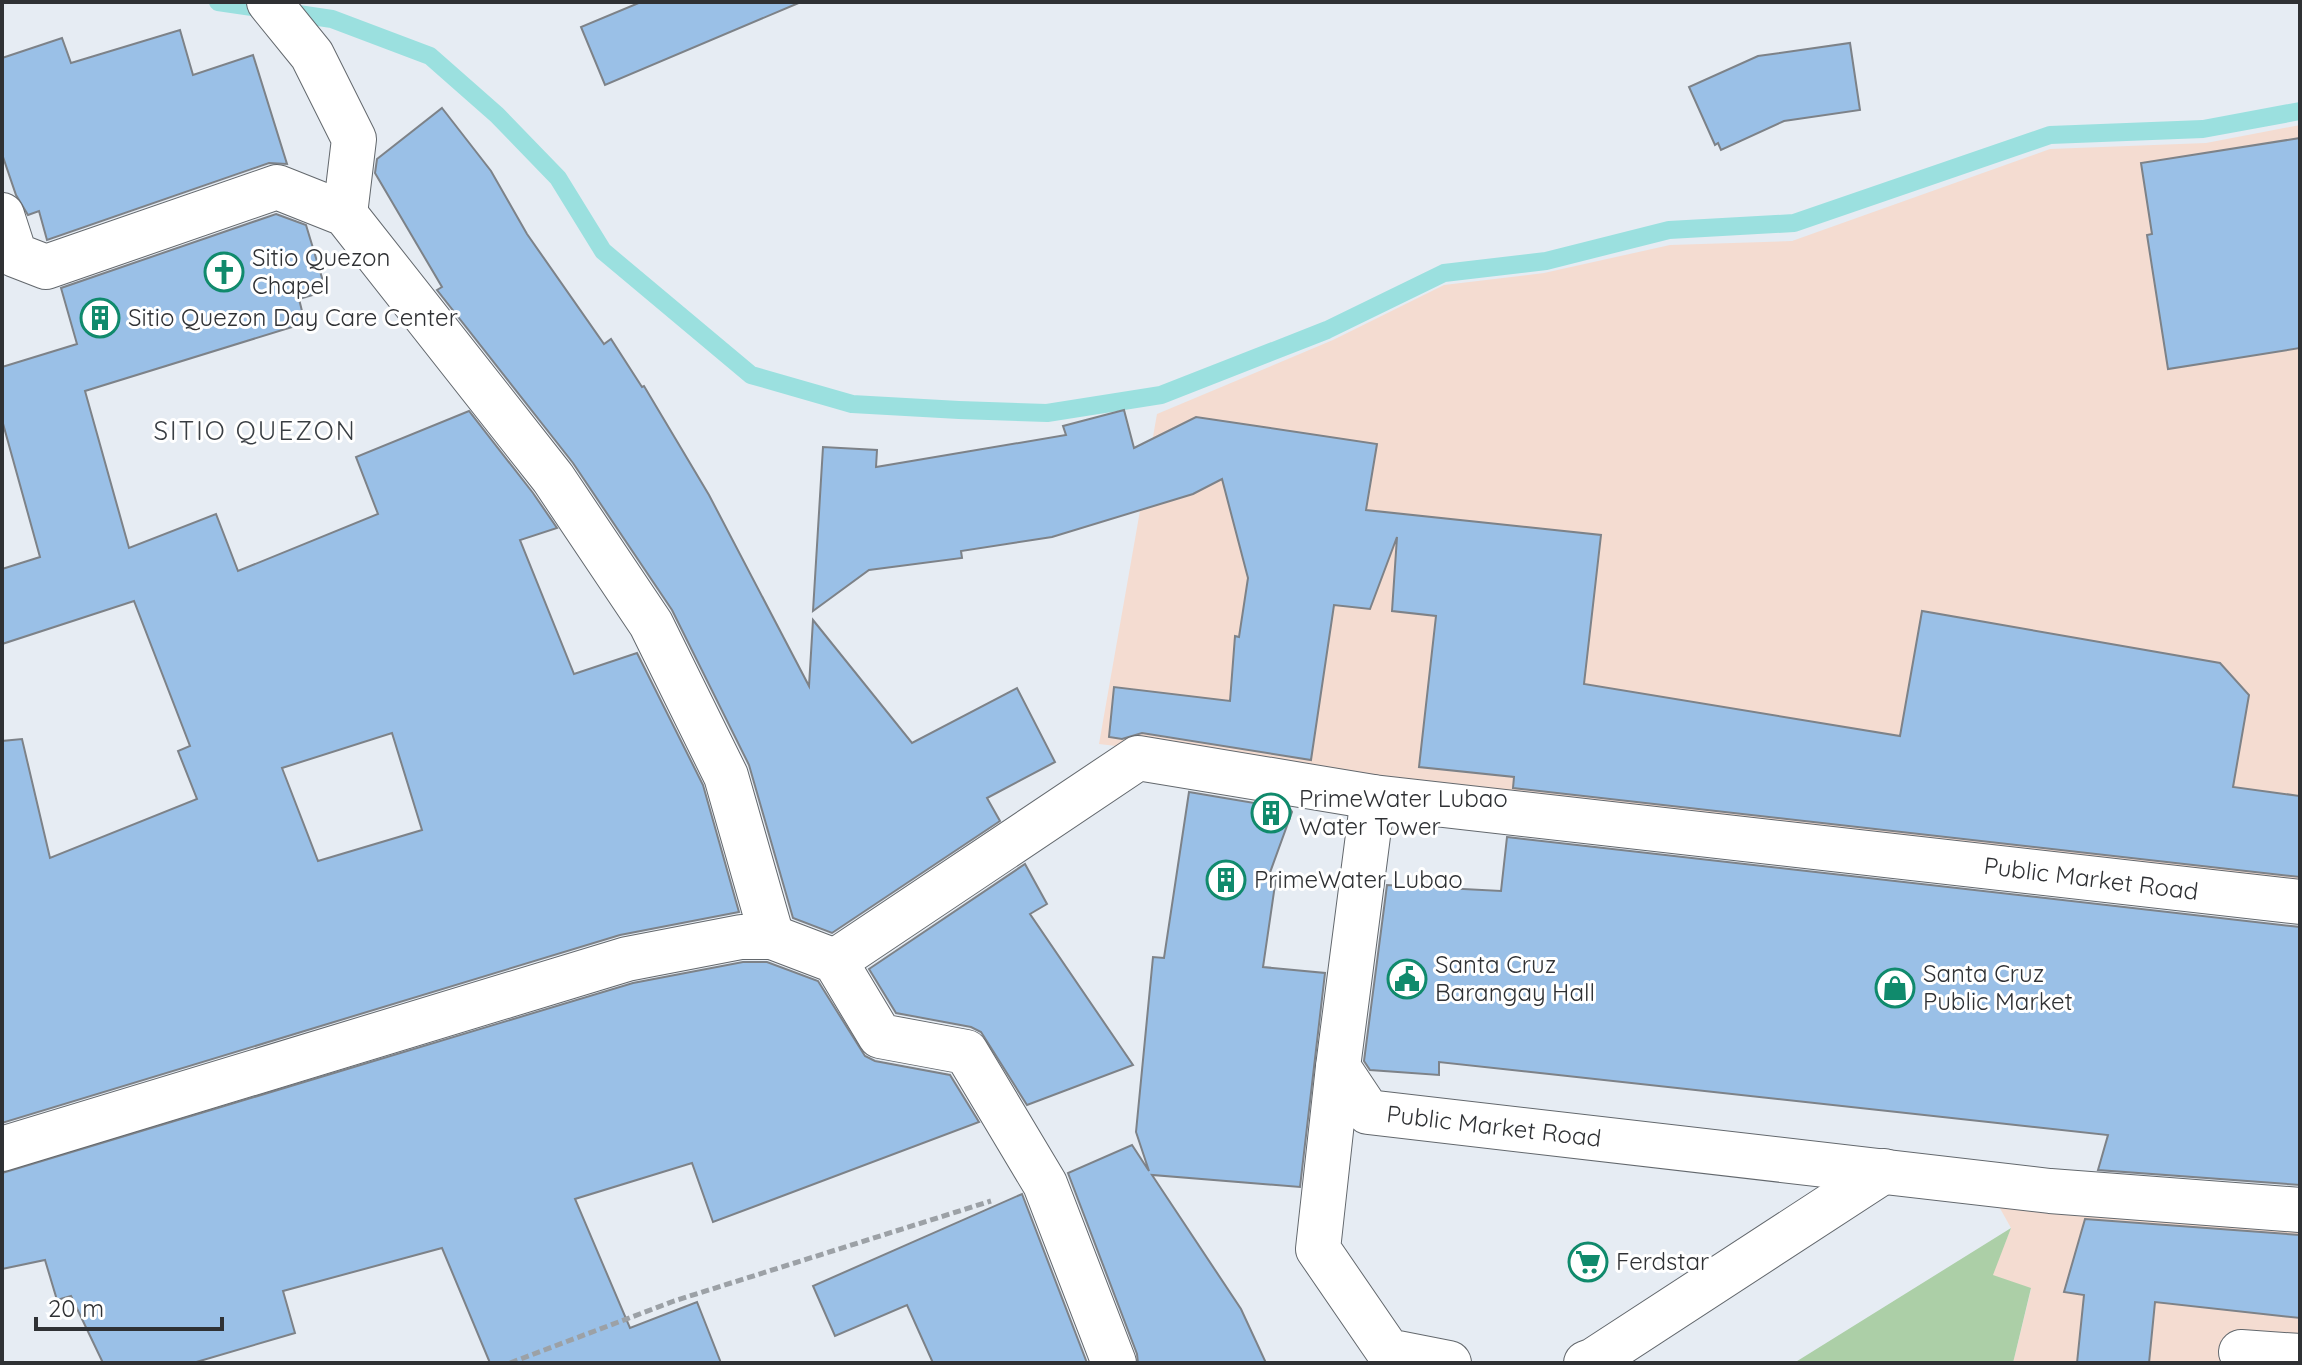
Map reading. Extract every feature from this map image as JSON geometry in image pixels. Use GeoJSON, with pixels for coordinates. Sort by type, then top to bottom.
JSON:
{"type":"FeatureCollection","features":[{"type":"Feature","properties":{"kind":"street"},"geometry":{"type":"LineString","coordinates":[[269,2],[312,55],[354,139],[345,214]]}},
{"type":"Feature","properties":{"kind":"street"},"geometry":{"type":"LineString","coordinates":[[2,215],[15,255],[46,267],[277,187],[345,214],[553,478],[651,624],[726,776],[772,937]]}},
{"type":"Feature","properties":{"kind":"street","name":"Public Market Road"},"geometry":{"type":"LineString","coordinates":[[835,961],[1138,758],[1373,797],[2300,902]]}},
{"type":"Feature","properties":{"kind":"street"},"geometry":{"type":"LineString","coordinates":[[1373,797],[1318,1249],[1388,1351],[1449,1363]]}},
{"type":"Feature","properties":{"kind":"street"},"geometry":{"type":"LineString","coordinates":[[2,1149],[627,959],[741,937],[772,937],[835,961],[880,1036],[966,1052],[1045,1184],[1114,1363]]}},
{"type":"Feature","properties":{"kind":"street","name":"Public Market Road"},"geometry":{"type":"LineString","coordinates":[[1338,1067],[1368,1112],[2050,1191],[2300,1210]]}},
{"type":"Feature","properties":{"kind":"street"},"geometry":{"type":"LineString","coordinates":[[1586,1363],[1884,1171]]}},
{"type":"Feature","properties":{"kind":"street"},"geometry":{"type":"LineString","coordinates":[[2241,1352],[2300,1356]]}},
{"type":"Feature","properties":{"kind":"path"},"geometry":{"type":"LineString","coordinates":[[510,1363],[674,1301],[1045,1184]]}},
{"type":"Feature","properties":{"kind":"shaded area"},"geometry":{"type":"Polygon","coordinates":[[[2300,125],[2300,885],[1099,744],[1157,414],[1333,340],[1444,285],[1544,273],[1670,245],[1792,241],[2050,149],[2206,143],[2300,125]]]}},
{"type":"Feature","properties":{"kind":"shaded area"},"geometry":{"type":"Polygon","coordinates":[[[1992,1194],[2300,1231],[2300,1363],[2013,1363],[2031,1289],[1992,1275],[2011,1228],[1992,1194]]]}},
{"type":"Feature","properties":{"kind":"green space"},"geometry":{"type":"Polygon","coordinates":[[[2011,1228],[1993,1275],[2031,1288],[2013,1363],[1794,1363],[2011,1228]]]}},
{"type":"Feature","properties":{"kind":"building"},"geometry":{"type":"Polygon","coordinates":[[[641,2],[801,2],[605,85],[581,27],[641,2]]]}},
{"type":"Feature","properties":{"kind":"building"},"geometry":{"type":"Polygon","coordinates":[[[180,30],[193,75],[253,55],[287,164],[269,163],[47,240],[39,211],[28,215],[16,195],[2,154],[2,58],[62,38],[71,63],[180,30]]]}},
{"type":"Feature","properties":{"kind":"building"},"geometry":{"type":"Polygon","coordinates":[[[1850,43],[1860,110],[1784,121],[1721,150],[1718,143],[1715,145],[1689,87],[1758,56],[1850,43]]]}},
{"type":"Feature","properties":{"kind":"building"},"geometry":{"type":"Polygon","coordinates":[[[442,108],[491,171],[527,234],[604,344],[611,339],[644,386],[709,495],[809,686],[813,620],[912,743],[1017,688],[1055,762],[987,798],[1000,821],[832,933],[793,918],[749,765],[672,610],[573,463],[437,290],[442,287],[375,173],[377,159],[442,108]]]}},
{"type":"Feature","properties":{"kind":"building"},"geometry":{"type":"Polygon","coordinates":[[[2300,138],[2300,348],[2168,369],[2147,235],[2152,234],[2141,163],[2300,138]]]}},
{"type":"Feature","properties":{"kind":"building"},"geometry":{"type":"Polygon","coordinates":[[[276,214],[306,225],[326,291],[299,299],[305,323],[85,391],[129,548],[216,514],[238,571],[378,514],[356,457],[469,411],[557,528],[520,540],[574,674],[637,653],[703,785],[739,912],[620,935],[2,1123],[2,741],[22,739],[50,858],[197,799],[178,751],[190,746],[134,601],[2,644],[2,569],[40,557],[2,420],[2,367],[77,344],[61,288],[276,214]],[[392,733],[282,768],[318,861],[422,830],[392,733]]]}},
{"type":"Feature","properties":{"kind":"building"},"geometry":{"type":"Polygon","coordinates":[[[1124,410],[1134,448],[1196,417],[1377,444],[1366,510],[1601,535],[1584,684],[1900,736],[1922,611],[2220,663],[2249,695],[2233,787],[2300,796],[2300,877],[1513,788],[1514,777],[1419,767],[1436,616],[1392,611],[1397,537],[1370,609],[1334,605],[1311,760],[1142,733],[1122,739],[1109,737],[1114,687],[1230,701],[1235,636],[1239,637],[1248,578],[1222,479],[1193,494],[1052,537],[961,551],[962,558],[869,570],[813,611],[823,447],[877,450],[876,467],[1066,435],[1063,426],[1124,410]]]}},
{"type":"Feature","properties":{"kind":"building"},"geometry":{"type":"Polygon","coordinates":[[[1189,792],[1290,809],[1292,812],[1268,878],[1276,878],[1263,967],[1325,973],[1300,1187],[1152,1175],[1241,1309],[1266,1363],[1138,1363],[1068,1173],[1132,1145],[1149,1171],[1136,1132],[1153,957],[1164,958],[1189,792]]]}},
{"type":"Feature","properties":{"kind":"building","name":"Santa Cruz Public Market"},"geometry":{"type":"Polygon","coordinates":[[[1507,837],[2300,927],[2300,1185],[2098,1170],[2108,1135],[1439,1062],[1439,1075],[1370,1070],[1364,1061],[1387,885],[1501,891],[1507,837]]]}},
{"type":"Feature","properties":{"kind":"building"},"geometry":{"type":"Polygon","coordinates":[[[1025,864],[1047,904],[1030,914],[1133,1065],[1027,1105],[981,1032],[971,1027],[896,1013],[869,969],[1025,864]]]}},
{"type":"Feature","properties":{"kind":"building"},"geometry":{"type":"Polygon","coordinates":[[[743,962],[767,962],[818,981],[865,1056],[875,1061],[950,1075],[979,1122],[713,1222],[692,1163],[575,1199],[630,1328],[697,1302],[721,1363],[490,1363],[442,1248],[283,1291],[295,1333],[193,1363],[103,1363],[71,1296],[57,1300],[45,1260],[2,1269],[2,1173],[633,983],[743,962]]]}},
{"type":"Feature","properties":{"kind":"building"},"geometry":{"type":"Polygon","coordinates":[[[1022,1194],[1087,1363],[933,1363],[907,1305],[835,1336],[813,1286],[1022,1194]]]}},
{"type":"Feature","properties":{"kind":"building"},"geometry":{"type":"Polygon","coordinates":[[[2085,1219],[2300,1235],[2300,1318],[2155,1302],[2149,1363],[2077,1363],[2084,1295],[2064,1292],[2085,1219]]]}},
{"type":"Feature","properties":{"kind":"waterway"},"geometry":{"type":"LineString","coordinates":[[218,2],[332,19],[430,56],[497,115],[558,178],[603,251],[751,375],[852,404],[959,410],[1047,413],[1161,395],[1327,330],[1444,273],[1546,261],[1669,230],[1794,223],[2050,135],[2203,129],[2300,111]]}},
{"type":"Feature","properties":{"kind":"place","name":"Sitio Quezon Chapel"},"geometry":{"type":"Point","coordinates":[224,272]}},
{"type":"Feature","properties":{"kind":"place","name":"Sitio Quezon Day Care Center"},"geometry":{"type":"Point","coordinates":[100,318]}},
{"type":"Feature","properties":{"kind":"place","name":"PrimeWater Lubao Water Tower"},"geometry":{"type":"Point","coordinates":[1271,813]}},
{"type":"Feature","properties":{"kind":"place","name":"PrimeWater Lubao"},"geometry":{"type":"Point","coordinates":[1226,880]}},
{"type":"Feature","properties":{"kind":"place","name":"Santa Cruz Barangay Hall"},"geometry":{"type":"Point","coordinates":[1407,979]}},
{"type":"Feature","properties":{"kind":"place","name":"Santa Cruz Public Market"},"geometry":{"type":"Point","coordinates":[1895,988]}},
{"type":"Feature","properties":{"kind":"place","name":"Ferdstar"},"geometry":{"type":"Point","coordinates":[1588,1262]}},
{"type":"Feature","properties":{"kind":"district","name":"SITIO QUEZON"},"geometry":{"type":"Point","coordinates":[255,431]}}]}
